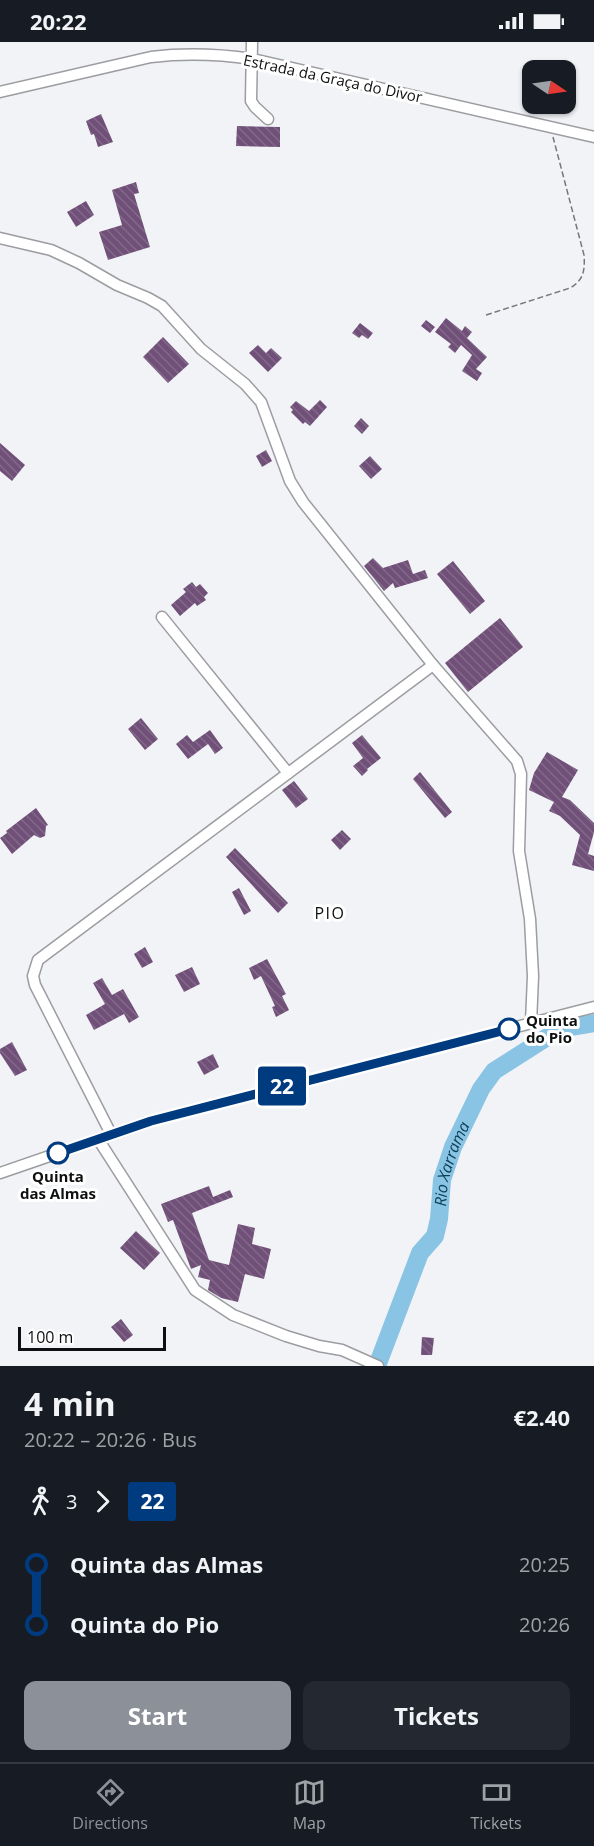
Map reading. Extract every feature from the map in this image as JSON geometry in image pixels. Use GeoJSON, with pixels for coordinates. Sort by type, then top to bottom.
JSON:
{"type":"FeatureCollection","features":[{"type":"Feature","properties":{"kind":"street"},"geometry":{"type":"LineString","coordinates":[[252,42],[251,101],[268,119]]}},
{"type":"Feature","properties":{"kind":"street","name":"Estrada da Graça do Divor"},"geometry":{"type":"LineString","coordinates":[[0,92],[151,57],[202,54],[252,59],[594,137]]}},
{"type":"Feature","properties":{"kind":"street"},"geometry":{"type":"LineString","coordinates":[[0,238],[51,250],[117,285],[148,297],[162,306],[201,348],[254,393],[261,402],[290,481],[303,502],[433,665],[517,761],[521,774],[519,851],[530,919],[533,976],[531,1023]]}},
{"type":"Feature","properties":{"kind":"street"},"geometry":{"type":"LineString","coordinates":[[162,617],[288,773]]}},
{"type":"Feature","properties":{"kind":"street"},"geometry":{"type":"LineString","coordinates":[[111,1134],[34,985],[33,976],[38,960],[433,665]]}},
{"type":"Feature","properties":{"kind":"street"},"geometry":{"type":"LineString","coordinates":[[0,1173],[151,1121],[594,1007]]}},
{"type":"Feature","properties":{"kind":"street"},"geometry":{"type":"LineString","coordinates":[[98,1139],[195,1290],[233,1316],[286,1336],[342,1350],[378,1366]]}},
{"type":"Feature","properties":{"kind":"path"},"geometry":{"type":"LineString","coordinates":[[486,315],[570,288],[579,281],[584,272],[584,255],[554,141],[554,128]]}},
{"type":"Feature","properties":{"kind":"building"},"geometry":{"type":"Polygon","coordinates":[[[101,114],[113,142],[98,147],[94,134],[91,135],[86,121],[101,114]]]}},
{"type":"Feature","properties":{"kind":"building"},"geometry":{"type":"Polygon","coordinates":[[[237,126],[280,127],[280,147],[236,146],[237,126]]]}},
{"type":"Feature","properties":{"kind":"building"},"geometry":{"type":"Polygon","coordinates":[[[136,182],[139,193],[134,194],[150,247],[108,260],[99,232],[122,225],[112,190],[136,182]]]}},
{"type":"Feature","properties":{"kind":"building"},"geometry":{"type":"Polygon","coordinates":[[[86,201],[94,215],[76,227],[67,212],[86,201]]]}},
{"type":"Feature","properties":{"kind":"building"},"geometry":{"type":"Polygon","coordinates":[[[446,318],[462,331],[465,326],[472,332],[467,338],[487,357],[476,369],[482,373],[477,381],[462,371],[472,355],[461,345],[455,353],[448,347],[451,344],[435,332],[446,318]]]}},
{"type":"Feature","properties":{"kind":"building"},"geometry":{"type":"Polygon","coordinates":[[[426,320],[435,327],[430,333],[421,326],[426,320]]]}},
{"type":"Feature","properties":{"kind":"building"},"geometry":{"type":"Polygon","coordinates":[[[360,323],[373,333],[368,339],[362,335],[359,338],[352,333],[360,323]]]}},
{"type":"Feature","properties":{"kind":"building"},"geometry":{"type":"Polygon","coordinates":[[[163,337],[189,364],[168,383],[143,357],[163,337]]]}},
{"type":"Feature","properties":{"kind":"building"},"geometry":{"type":"Polygon","coordinates":[[[258,345],[266,353],[271,348],[282,358],[268,372],[249,353],[258,345]]]}},
{"type":"Feature","properties":{"kind":"building"},"geometry":{"type":"Polygon","coordinates":[[[320,400],[327,407],[310,426],[305,422],[303,424],[291,412],[293,410],[290,407],[296,401],[309,411],[320,400]]]}},
{"type":"Feature","properties":{"kind":"building"},"geometry":{"type":"Polygon","coordinates":[[[361,418],[369,426],[362,434],[354,426],[361,418]]]}},
{"type":"Feature","properties":{"kind":"building"},"geometry":{"type":"Polygon","coordinates":[[[0,443],[25,465],[12,481],[0,471],[0,443]]]}},
{"type":"Feature","properties":{"kind":"building"},"geometry":{"type":"Polygon","coordinates":[[[266,450],[272,461],[262,467],[256,456],[266,450]]]}},
{"type":"Feature","properties":{"kind":"building"},"geometry":{"type":"Polygon","coordinates":[[[370,456],[382,469],[371,479],[359,466],[370,456]]]}},
{"type":"Feature","properties":{"kind":"building"},"geometry":{"type":"Polygon","coordinates":[[[373,558],[383,568],[408,560],[413,574],[425,570],[428,578],[395,588],[393,583],[384,591],[364,566],[373,558]]]}},
{"type":"Feature","properties":{"kind":"building"},"geometry":{"type":"Polygon","coordinates":[[[453,561],[485,601],[470,614],[437,574],[453,561]]]}},
{"type":"Feature","properties":{"kind":"building"},"geometry":{"type":"Polygon","coordinates":[[[192,582],[196,587],[200,584],[208,593],[204,597],[206,600],[197,606],[195,603],[180,616],[171,605],[186,592],[183,589],[192,582]]]}},
{"type":"Feature","properties":{"kind":"building"},"geometry":{"type":"Polygon","coordinates":[[[500,618],[523,647],[468,692],[445,663],[500,618]]]}},
{"type":"Feature","properties":{"kind":"building"},"geometry":{"type":"Polygon","coordinates":[[[141,718],[158,739],[145,750],[128,729],[141,718]]]}},
{"type":"Feature","properties":{"kind":"building"},"geometry":{"type":"Polygon","coordinates":[[[210,730],[223,748],[215,754],[208,744],[188,759],[176,744],[187,735],[193,742],[210,730]]]}},
{"type":"Feature","properties":{"kind":"building"},"geometry":{"type":"Polygon","coordinates":[[[362,735],[381,758],[362,776],[353,766],[363,758],[352,743],[362,735]]]}},
{"type":"Feature","properties":{"kind":"building"},"geometry":{"type":"Polygon","coordinates":[[[547,752],[578,770],[562,797],[570,800],[594,823],[588,854],[594,856],[594,871],[572,865],[580,835],[560,816],[549,811],[554,802],[529,790],[534,773],[547,752]]]}},
{"type":"Feature","properties":{"kind":"building"},"geometry":{"type":"Polygon","coordinates":[[[420,772],[452,812],[445,818],[413,779],[420,772]]]}},
{"type":"Feature","properties":{"kind":"building"},"geometry":{"type":"Polygon","coordinates":[[[294,781],[308,799],[296,808],[282,790],[294,781]]]}},
{"type":"Feature","properties":{"kind":"building"},"geometry":{"type":"Polygon","coordinates":[[[36,808],[48,825],[45,836],[40,838],[34,835],[12,854],[0,838],[36,808]]]}},
{"type":"Feature","properties":{"kind":"building"},"geometry":{"type":"Polygon","coordinates":[[[342,830],[351,839],[340,850],[331,840],[342,830]]]}},
{"type":"Feature","properties":{"kind":"building"},"geometry":{"type":"Polygon","coordinates":[[[235,848],[288,903],[278,913],[226,857],[235,848]]]}},
{"type":"Feature","properties":{"kind":"building"},"geometry":{"type":"Polygon","coordinates":[[[239,888],[251,911],[244,915],[232,892],[239,888]]]}},
{"type":"Feature","properties":{"kind":"building"},"geometry":{"type":"Polygon","coordinates":[[[145,947],[153,962],[142,968],[134,954],[145,947]]]}},
{"type":"Feature","properties":{"kind":"building"},"geometry":{"type":"Polygon","coordinates":[[[267,959],[286,994],[282,996],[289,1010],[276,1017],[272,1007],[275,1006],[261,976],[254,980],[249,968],[267,959]]]}},
{"type":"Feature","properties":{"kind":"building"},"geometry":{"type":"Polygon","coordinates":[[[192,967],[200,984],[184,992],[175,975],[192,967]]]}},
{"type":"Feature","properties":{"kind":"building"},"geometry":{"type":"Polygon","coordinates":[[[102,978],[112,995],[123,989],[139,1017],[129,1023],[124,1014],[94,1030],[86,1015],[105,1004],[93,983],[102,978]]]}},
{"type":"Feature","properties":{"kind":"building"},"geometry":{"type":"Polygon","coordinates":[[[12,1042],[27,1070],[15,1076],[0,1053],[0,1049],[12,1042]]]}},
{"type":"Feature","properties":{"kind":"building"},"geometry":{"type":"Polygon","coordinates":[[[213,1054],[219,1067],[204,1075],[197,1062],[213,1054]]]}},
{"type":"Feature","properties":{"kind":"building"},"geometry":{"type":"Polygon","coordinates":[[[209,1186],[213,1197],[230,1190],[233,1197],[192,1213],[209,1260],[229,1265],[238,1224],[255,1228],[252,1244],[271,1249],[264,1279],[245,1274],[238,1302],[221,1298],[208,1290],[210,1280],[198,1277],[201,1265],[191,1269],[173,1220],[168,1222],[161,1204],[209,1186]]]}},
{"type":"Feature","properties":{"kind":"building"},"geometry":{"type":"Polygon","coordinates":[[[136,1231],[160,1253],[144,1270],[120,1248],[136,1231]]]}},
{"type":"Feature","properties":{"kind":"building"},"geometry":{"type":"Polygon","coordinates":[[[121,1319],[133,1335],[124,1342],[111,1327],[121,1319]]]}},
{"type":"Feature","properties":{"kind":"building"},"geometry":{"type":"Polygon","coordinates":[[[422,1337],[434,1338],[432,1355],[421,1355],[422,1337]]]}},
{"type":"Feature","properties":{"kind":"waterway","name":"Rio Xarrama"},"geometry":{"type":"LineString","coordinates":[[377,1366],[420,1253],[435,1236],[439,1219],[442,1180],[453,1147],[481,1089],[494,1071],[560,1029],[594,1023]]}},
{"type":"Feature","properties":{"kind":"bus line","name":"22"},"geometry":{"type":"LineString","coordinates":[[58,1153],[151,1121],[509,1029]]}},
{"type":"Feature","properties":{"kind":"place","name":"Quinta do Pio"},"geometry":{"type":"Point","coordinates":[509,1029]}},
{"type":"Feature","properties":{"kind":"place","name":"Quinta das Almas"},"geometry":{"type":"Point","coordinates":[58,1153]}},
{"type":"Feature","properties":{"kind":"district","name":"PIO"},"geometry":{"type":"Point","coordinates":[330,913]}}]}
